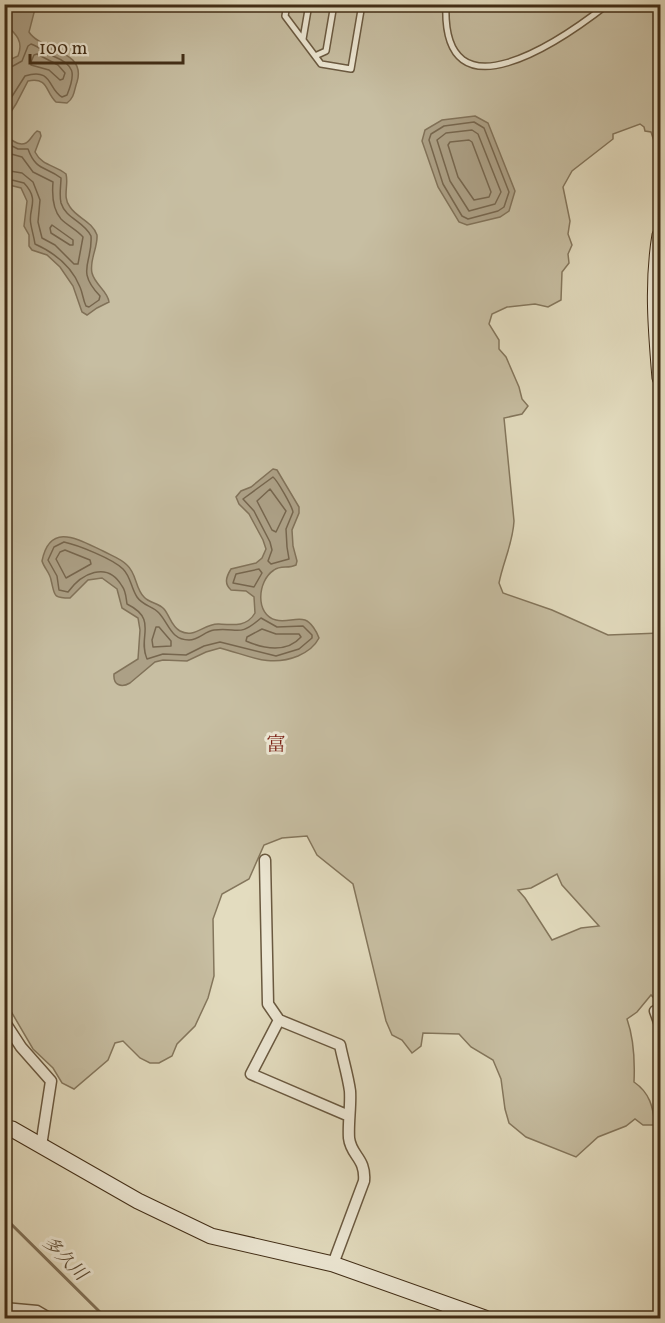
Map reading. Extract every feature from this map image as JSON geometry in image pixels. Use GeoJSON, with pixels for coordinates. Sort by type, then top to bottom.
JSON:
{"type":"FeatureCollection","features":[{"type":"Feature","properties":{"kind":"street"},"geometry":{"type":"LineString","coordinates":[[660,235],[654,282],[660,378]]}},
{"type":"Feature","properties":{"kind":"street"},"geometry":{"type":"LineString","coordinates":[[265,860],[268,1004],[279,1020],[340,1045],[350,1091],[349,1139],[365,1171],[364,1181],[333,1264]]}},
{"type":"Feature","properties":{"kind":"street"},"geometry":{"type":"LineString","coordinates":[[655,1011],[660,1024]]}},
{"type":"Feature","properties":{"kind":"street"},"geometry":{"type":"LineString","coordinates":[[279,1020],[251,1074],[349,1116]]}},
{"type":"Feature","properties":{"kind":"street"},"geometry":{"type":"LineString","coordinates":[[4,1021],[21,1047],[51,1081],[41,1146]]}},
{"type":"Feature","properties":{"kind":"street"},"geometry":{"type":"LineString","coordinates":[[4,1127],[138,1201],[211,1236],[333,1264],[447,1313],[485,1318]]}},
{"type":"Feature","properties":{"kind":"street"},"geometry":{"type":"LineString","coordinates":[[4,1308],[36,1311],[49,1318]]}},
{"type":"Feature","properties":{"kind":"lane"},"geometry":{"type":"LineString","coordinates":[[287,4],[285,16],[321,64],[351,69],[362,4]]}},
{"type":"Feature","properties":{"kind":"lane"},"geometry":{"type":"LineString","coordinates":[[303,39],[309,4]]}},
{"type":"Feature","properties":{"kind":"lane"},"geometry":{"type":"LineString","coordinates":[[315,56],[326,51],[334,4]]}},
{"type":"Feature","properties":{"kind":"lane"},"geometry":{"type":"LineString","coordinates":[[446,4],[444,21],[451,46],[456,54],[475,66],[486,68],[502,65],[530,54],[566,36],[608,4]]}},
{"type":"Feature","properties":{"kind":"shaded area"},"geometry":{"type":"Polygon","coordinates":[[[5,5],[660,5],[660,159],[651,132],[645,131],[640,124],[613,134],[613,139],[572,171],[563,187],[570,221],[568,234],[572,245],[568,254],[569,263],[562,272],[561,300],[548,307],[535,304],[507,307],[492,314],[489,324],[499,340],[499,349],[506,357],[522,399],[528,406],[522,414],[504,418],[514,521],[512,537],[499,583],[503,593],[552,610],[608,635],[660,633],[660,1005],[651,995],[637,1012],[627,1019],[634,1050],[634,1082],[644,1091],[650,1101],[655,1125],[643,1125],[635,1119],[626,1126],[598,1137],[576,1157],[526,1137],[509,1123],[501,1079],[493,1060],[471,1047],[459,1034],[423,1033],[421,1046],[412,1053],[402,1040],[392,1035],[386,1021],[353,884],[317,855],[307,836],[282,838],[264,845],[249,879],[222,894],[213,919],[214,976],[208,998],[195,1026],[177,1044],[172,1056],[159,1063],[150,1063],[140,1058],[123,1041],[115,1043],[108,1060],[74,1089],[62,1083],[53,1068],[33,1049],[5,1001],[5,5]],[[557,874],[531,888],[518,890],[552,940],[581,928],[599,926],[562,885],[557,874]]]}},
{"type":"Feature","properties":{"kind":"water"},"geometry":{"type":"Polygon","coordinates":[[[5,4],[36,5],[29,32],[43,43],[69,57],[75,63],[78,71],[74,93],[67,103],[56,102],[40,81],[28,81],[5,121],[5,62],[18,56],[20,46],[16,35],[5,24],[5,4]]]}},
{"type":"Feature","properties":{"kind":"water"},"geometry":{"type":"Polygon","coordinates":[[[475,116],[488,123],[515,191],[509,211],[500,217],[467,225],[459,222],[438,187],[422,141],[425,130],[442,120],[475,116]]]}},
{"type":"Feature","properties":{"kind":"water"},"geometry":{"type":"Polygon","coordinates":[[[37,131],[41,136],[35,152],[45,163],[66,174],[68,203],[73,211],[92,226],[97,235],[92,273],[109,302],[87,315],[82,312],[73,286],[60,267],[47,255],[32,250],[29,246],[29,235],[24,226],[27,201],[21,188],[5,184],[5,132],[14,141],[23,144],[37,131]]]}},
{"type":"Feature","properties":{"kind":"water"},"geometry":{"type":"Polygon","coordinates":[[[273,469],[277,470],[299,507],[292,530],[297,561],[296,565],[282,567],[268,575],[262,589],[262,605],[264,612],[276,620],[302,619],[307,621],[317,633],[319,638],[317,641],[301,654],[278,661],[259,659],[220,648],[187,661],[155,662],[130,683],[124,685],[116,683],[114,674],[138,659],[140,630],[138,618],[122,608],[117,589],[102,578],[88,580],[70,598],[55,595],[42,561],[46,549],[58,537],[66,537],[84,542],[122,561],[130,569],[144,597],[162,607],[175,626],[185,633],[195,632],[214,624],[244,623],[255,613],[254,597],[246,591],[231,590],[227,585],[227,578],[231,569],[256,563],[262,558],[266,549],[249,514],[239,504],[236,497],[273,469]]]}},
{"type":"Feature","properties":{"kind":"waterway","name":"多久川"},"geometry":{"type":"LineString","coordinates":[[4,1217],[106,1318]]}},
{"type":"Feature","properties":{"kind":"district","name":"富"},"geometry":{"type":"Point","coordinates":[276,744]}}]}
